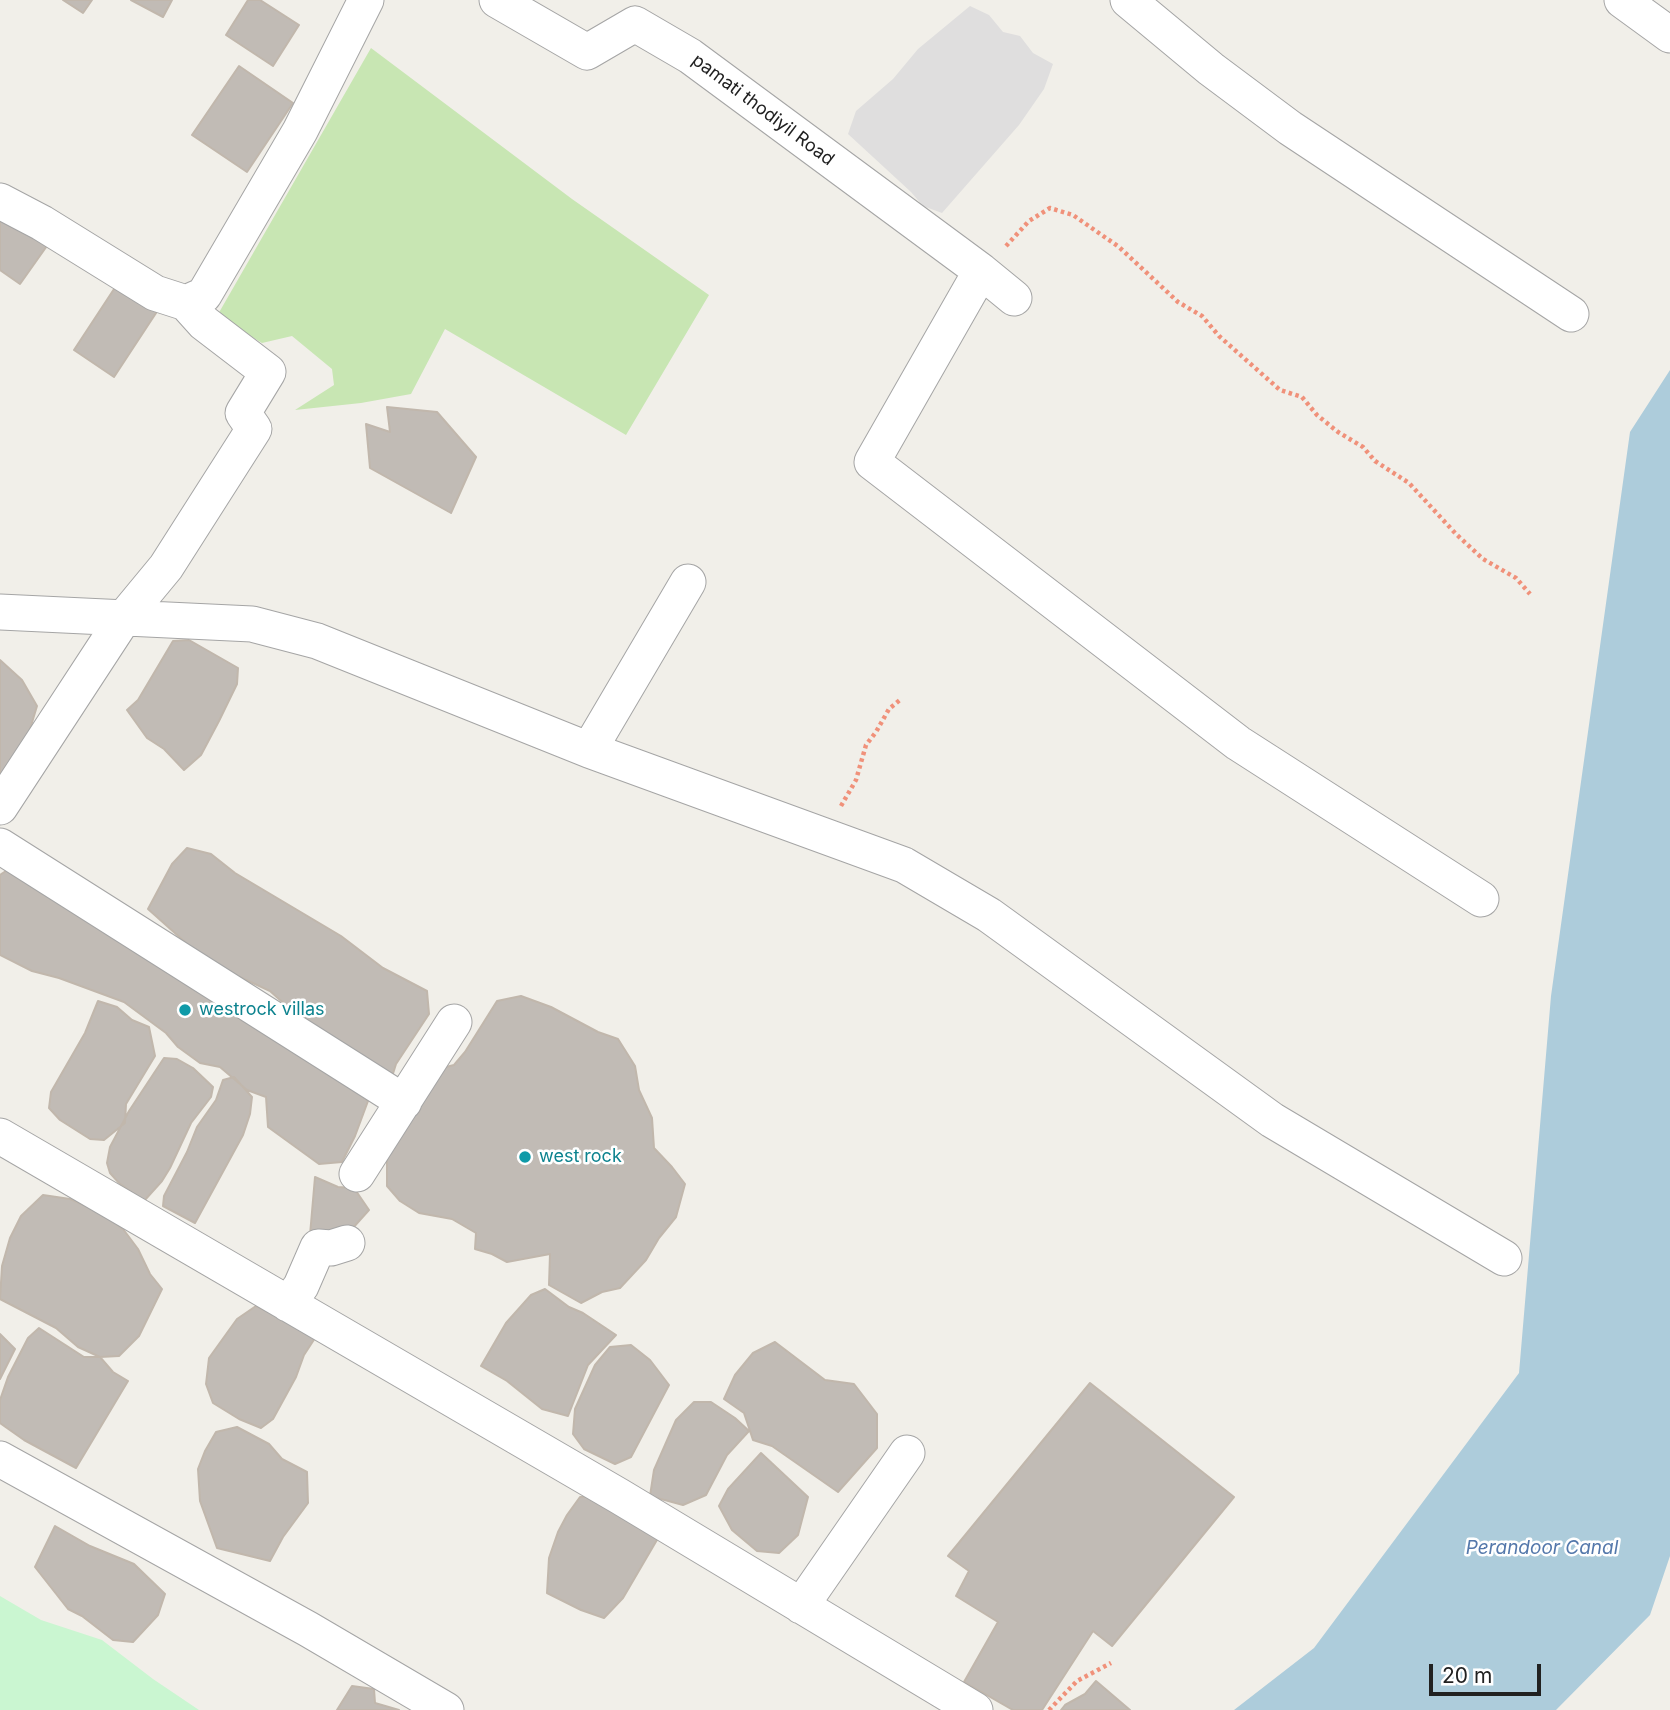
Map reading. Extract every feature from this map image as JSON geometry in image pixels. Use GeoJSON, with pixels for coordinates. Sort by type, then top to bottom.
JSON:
{"type":"FeatureCollection","features":[{"type":"Feature","properties":{"kind":"street"},"geometry":{"type":"LineString","coordinates":[[186,303],[204,295],[300,131],[366,0]]}},
{"type":"Feature","properties":{"kind":"street","name":"pamati thodiyil Road"},"geometry":{"type":"LineString","coordinates":[[496,0],[587,52],[636,12],[690,56],[1014,298]]}},
{"type":"Feature","properties":{"kind":"street"},"geometry":{"type":"LineString","coordinates":[[1128,0],[1211,69],[1290,128],[1571,314]]}},
{"type":"Feature","properties":{"kind":"street"},"geometry":{"type":"LineString","coordinates":[[1622,0],[1670,35]]}},
{"type":"Feature","properties":{"kind":"street"},"geometry":{"type":"LineString","coordinates":[[0,201],[42,223],[155,293],[186,303],[204,323],[268,372],[243,413],[254,429],[166,567],[123,619],[0,807]]}},
{"type":"Feature","properties":{"kind":"street"},"geometry":{"type":"LineString","coordinates":[[981,271],[872,463],[1238,743],[1481,899]]}},
{"type":"Feature","properties":{"kind":"street"},"geometry":{"type":"LineString","coordinates":[[589,750],[688,582]]}},
{"type":"Feature","properties":{"kind":"street"},"geometry":{"type":"LineString","coordinates":[[0,612],[252,624],[317,641],[589,750],[904,865],[989,915],[1272,1120],[1504,1258]]}},
{"type":"Feature","properties":{"kind":"street"},"geometry":{"type":"LineString","coordinates":[[0,846],[404,1102]]}},
{"type":"Feature","properties":{"kind":"street"},"geometry":{"type":"LineString","coordinates":[[357,1174],[454,1022]]}},
{"type":"Feature","properties":{"kind":"street"},"geometry":{"type":"LineString","coordinates":[[0,1136],[975,1710]]}},
{"type":"Feature","properties":{"kind":"street"},"geometry":{"type":"LineString","coordinates":[[288,1304],[307,1273],[318,1247],[331,1248],[347,1243]]}},
{"type":"Feature","properties":{"kind":"street"},"geometry":{"type":"LineString","coordinates":[[802,1606],[907,1453]]}},
{"type":"Feature","properties":{"kind":"street"},"geometry":{"type":"LineString","coordinates":[[0,1459],[308,1629],[446,1710]]}},
{"type":"Feature","properties":{"kind":"path"},"geometry":{"type":"LineString","coordinates":[[981,271],[1029,221],[1050,208],[1073,215],[1119,247],[1178,302],[1202,316],[1219,337],[1280,390],[1302,397],[1317,415],[1409,484],[1483,559],[1516,578],[1530,594]]}},
{"type":"Feature","properties":{"kind":"path"},"geometry":{"type":"LineString","coordinates":[[832,837],[838,814],[856,779],[866,745],[889,709],[900,700]]}},
{"type":"Feature","properties":{"kind":"path"},"geometry":{"type":"LineString","coordinates":[[1049,1710],[1077,1681],[1111,1663]]}},
{"type":"Feature","properties":{"kind":"shaded area"},"geometry":{"type":"Polygon","coordinates":[[[970,6],[989,15],[1003,32],[1020,36],[1033,53],[1053,64],[1044,89],[1019,125],[942,213],[923,206],[848,134],[856,111],[893,79],[918,49],[970,6]]]}},
{"type":"Feature","properties":{"kind":"green space"},"geometry":{"type":"Polygon","coordinates":[[[371,48],[572,199],[709,295],[626,435],[445,329],[411,394],[295,410],[334,385],[332,369],[292,336],[262,343],[217,316],[371,48]]]}},
{"type":"Feature","properties":{"kind":"green space"},"geometry":{"type":"Polygon","coordinates":[[[0,1596],[41,1620],[102,1640],[199,1710],[0,1710],[0,1596]]]}},
{"type":"Feature","properties":{"kind":"water","name":"Perandoor Canal"},"geometry":{"type":"Polygon","coordinates":[[[1670,370],[1670,1556],[1650,1615],[1556,1710],[1234,1710],[1314,1648],[1519,1373],[1551,996],[1630,432],[1670,370]]]}},
{"type":"Feature","properties":{"kind":"building"},"geometry":{"type":"Polygon","coordinates":[[[63,0],[92,0],[83,13],[63,0]]]}},
{"type":"Feature","properties":{"kind":"building"},"geometry":{"type":"Polygon","coordinates":[[[131,0],[172,0],[163,17],[131,0]]]}},
{"type":"Feature","properties":{"kind":"building"},"geometry":{"type":"Polygon","coordinates":[[[248,0],[260,0],[299,25],[273,66],[226,35],[248,0]]]}},
{"type":"Feature","properties":{"kind":"building"},"geometry":{"type":"Polygon","coordinates":[[[239,66],[293,103],[247,172],[192,135],[239,66]]]}},
{"type":"Feature","properties":{"kind":"building"},"geometry":{"type":"Polygon","coordinates":[[[0,210],[49,243],[20,284],[0,270],[0,210]]]}},
{"type":"Feature","properties":{"kind":"building"},"geometry":{"type":"Polygon","coordinates":[[[118,283],[158,310],[114,377],[74,350],[118,283]]]}},
{"type":"Feature","properties":{"kind":"building"},"geometry":{"type":"Polygon","coordinates":[[[387,407],[437,412],[476,457],[451,513],[370,468],[366,424],[390,432],[387,407]]]}},
{"type":"Feature","properties":{"kind":"building"},"geometry":{"type":"Polygon","coordinates":[[[189,640],[238,668],[237,684],[201,755],[184,770],[164,749],[147,738],[127,710],[138,700],[173,641],[189,640]]]}},
{"type":"Feature","properties":{"kind":"building"},"geometry":{"type":"Polygon","coordinates":[[[0,660],[22,680],[37,706],[24,749],[0,794],[0,660]]]}},
{"type":"Feature","properties":{"kind":"building","name":"westrock villas"},"geometry":{"type":"Polygon","coordinates":[[[187,848],[211,854],[235,873],[341,936],[383,968],[427,991],[429,1014],[396,1064],[391,1080],[300,1018],[270,991],[229,972],[195,951],[148,909],[172,864],[187,848]]]}},
{"type":"Feature","properties":{"kind":"building","name":"westrock villas"},"geometry":{"type":"Polygon","coordinates":[[[9,869],[342,1077],[368,1101],[342,1162],[319,1164],[268,1127],[266,1097],[247,1090],[220,1067],[200,1063],[178,1047],[166,1033],[124,1002],[32,971],[0,955],[0,875],[9,869]]]}},
{"type":"Feature","properties":{"kind":"building","name":"west rock"},"geometry":{"type":"Polygon","coordinates":[[[521,996],[551,1007],[598,1032],[618,1039],[635,1066],[639,1090],[652,1118],[654,1148],[685,1184],[676,1217],[646,1260],[620,1288],[602,1292],[581,1303],[549,1285],[550,1254],[507,1262],[475,1249],[476,1233],[452,1219],[419,1213],[400,1201],[387,1186],[387,1147],[442,1068],[454,1065],[465,1052],[497,1001],[521,996]]]}},
{"type":"Feature","properties":{"kind":"building"},"geometry":{"type":"Polygon","coordinates":[[[98,1001],[117,1007],[132,1020],[149,1027],[155,1056],[126,1104],[125,1123],[104,1140],[90,1139],[60,1120],[49,1108],[51,1092],[85,1033],[98,1001]]]}},
{"type":"Feature","properties":{"kind":"building"},"geometry":{"type":"Polygon","coordinates":[[[164,1058],[177,1059],[193,1068],[213,1087],[211,1097],[191,1123],[170,1168],[144,1201],[119,1183],[110,1173],[107,1163],[110,1147],[129,1111],[164,1058]]]}},
{"type":"Feature","properties":{"kind":"building"},"geometry":{"type":"Polygon","coordinates":[[[234,1077],[252,1097],[250,1114],[243,1135],[195,1223],[163,1206],[164,1196],[197,1127],[216,1100],[223,1080],[234,1077]]]}},
{"type":"Feature","properties":{"kind":"building"},"geometry":{"type":"Polygon","coordinates":[[[315,1177],[338,1187],[354,1188],[369,1210],[343,1239],[310,1235],[315,1177]]]}},
{"type":"Feature","properties":{"kind":"building"},"geometry":{"type":"Polygon","coordinates":[[[43,1195],[70,1199],[102,1213],[123,1229],[162,1289],[139,1336],[119,1356],[100,1357],[78,1347],[56,1328],[0,1299],[2,1266],[10,1238],[21,1216],[43,1195]]]}},
{"type":"Feature","properties":{"kind":"building"},"geometry":{"type":"Polygon","coordinates":[[[545,1289],[616,1335],[588,1365],[568,1416],[542,1409],[507,1381],[481,1366],[506,1323],[531,1295],[545,1289]]]}},
{"type":"Feature","properties":{"kind":"building"},"geometry":{"type":"Polygon","coordinates":[[[256,1306],[317,1335],[304,1355],[296,1377],[273,1419],[261,1428],[239,1419],[213,1403],[206,1384],[209,1358],[237,1319],[256,1306]]]}},
{"type":"Feature","properties":{"kind":"building"},"geometry":{"type":"Polygon","coordinates":[[[39,1328],[84,1357],[100,1357],[113,1372],[128,1381],[76,1468],[24,1440],[0,1423],[0,1400],[8,1377],[28,1338],[39,1328]]]}},
{"type":"Feature","properties":{"kind":"building"},"geometry":{"type":"Polygon","coordinates":[[[0,1334],[15,1349],[0,1379],[0,1334]]]}},
{"type":"Feature","properties":{"kind":"building"},"geometry":{"type":"Polygon","coordinates":[[[775,1342],[825,1380],[854,1384],[877,1414],[877,1448],[838,1492],[772,1446],[753,1440],[744,1413],[724,1399],[735,1375],[753,1353],[775,1342]]]}},
{"type":"Feature","properties":{"kind":"building"},"geometry":{"type":"Polygon","coordinates":[[[631,1345],[650,1360],[669,1385],[631,1457],[615,1464],[584,1449],[573,1434],[575,1409],[595,1365],[610,1347],[631,1345]]]}},
{"type":"Feature","properties":{"kind":"building"},"geometry":{"type":"Polygon","coordinates":[[[1090,1383],[1234,1497],[1112,1646],[1093,1631],[1042,1710],[1013,1710],[964,1682],[998,1622],[956,1596],[969,1571],[948,1556],[1090,1383]]]}},
{"type":"Feature","properties":{"kind":"building"},"geometry":{"type":"Polygon","coordinates":[[[694,1402],[711,1402],[749,1431],[727,1455],[706,1495],[683,1505],[650,1496],[654,1470],[676,1420],[694,1402]]]}},
{"type":"Feature","properties":{"kind":"building"},"geometry":{"type":"Polygon","coordinates":[[[237,1427],[269,1444],[282,1459],[307,1472],[308,1503],[283,1537],[270,1561],[217,1548],[200,1501],[198,1469],[205,1451],[216,1432],[237,1427]]]}},
{"type":"Feature","properties":{"kind":"building"},"geometry":{"type":"Polygon","coordinates":[[[761,1453],[808,1497],[798,1535],[779,1553],[757,1551],[732,1530],[719,1506],[728,1489],[761,1453]]]}},
{"type":"Feature","properties":{"kind":"building"},"geometry":{"type":"Polygon","coordinates":[[[601,1496],[661,1533],[623,1598],[604,1618],[547,1593],[549,1558],[567,1515],[580,1497],[601,1496]]]}},
{"type":"Feature","properties":{"kind":"building"},"geometry":{"type":"Polygon","coordinates":[[[55,1526],[90,1546],[134,1564],[165,1594],[158,1615],[133,1642],[113,1640],[82,1616],[68,1609],[35,1567],[55,1526]]]}},
{"type":"Feature","properties":{"kind":"building"},"geometry":{"type":"Polygon","coordinates":[[[1096,1681],[1130,1710],[1061,1710],[1085,1694],[1096,1681]]]}},
{"type":"Feature","properties":{"kind":"building"},"geometry":{"type":"Polygon","coordinates":[[[352,1686],[374,1689],[375,1703],[399,1710],[337,1710],[352,1686]]]}},
{"type":"Feature","properties":{"kind":"place","name":"westrock villas"},"geometry":{"type":"Point","coordinates":[185,1010]}},
{"type":"Feature","properties":{"kind":"place","name":"west rock"},"geometry":{"type":"Point","coordinates":[525,1157]}}]}
